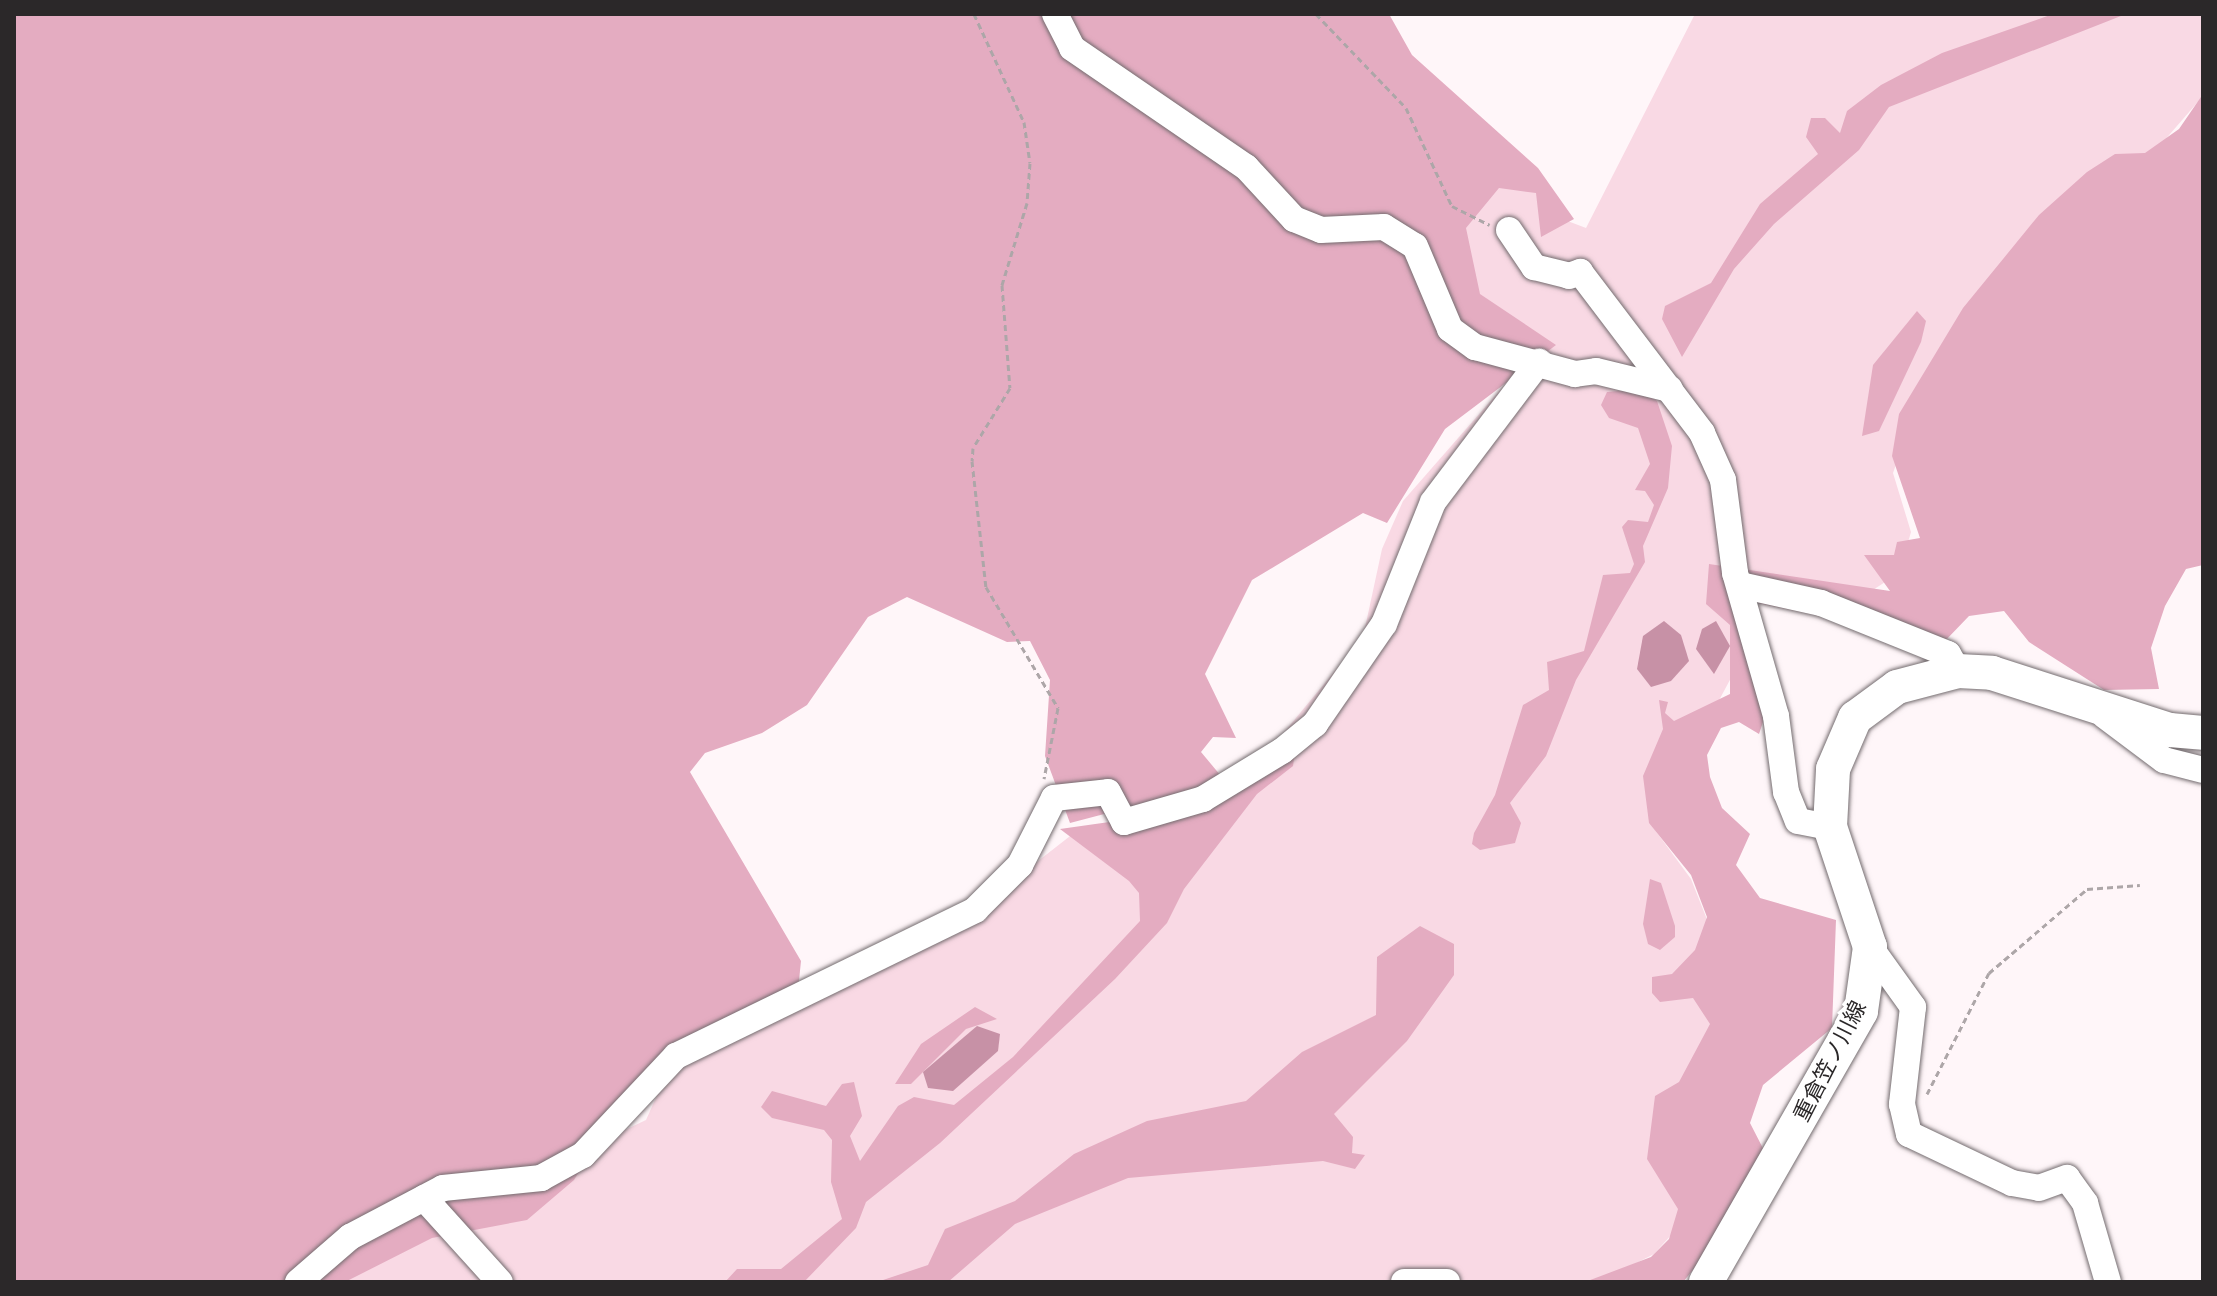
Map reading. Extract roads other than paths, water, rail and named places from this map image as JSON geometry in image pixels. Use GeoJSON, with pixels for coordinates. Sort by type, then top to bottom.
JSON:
{"type":"FeatureCollection","features":[{"type":"Feature","properties":{"kind":"main road","name":"重倉笠ノ川線"},"geometry":{"type":"LineString","coordinates":[[1706,1282],[1861,1011],[1870,947],[1830,827],[1833,769],[1855,718],[1897,687],[1958,671],[1992,673],[2170,730],[2203,733]]}},
{"type":"Feature","properties":{"kind":"street"},"geometry":{"type":"LineString","coordinates":[[1055,14],[1072,48],[1246,167],[1294,219],[1321,230],[1384,227],[1399,234],[1431,270],[1450,329],[1475,347],[1670,389]]}},
{"type":"Feature","properties":{"kind":"street"},"geometry":{"type":"LineString","coordinates":[[1509,230],[1534,267],[1569,276],[1580,272],[1670,389],[1723,480],[1740,585],[1776,716],[1786,792],[1798,821],[1830,827]]}},
{"type":"Feature","properties":{"kind":"street"},"geometry":{"type":"LineString","coordinates":[[298,1282],[350,1237],[443,1188],[541,1178],[583,1155],[676,1056],[975,910],[1020,865],[1054,798],[1108,792],[1124,822],[1203,799],[1282,751],[1315,724],[1384,624],[1433,502],[1539,362]]}},
{"type":"Feature","properties":{"kind":"street"},"geometry":{"type":"LineString","coordinates":[[1740,585],[1821,603],[1948,654],[1958,671]]}},
{"type":"Feature","properties":{"kind":"street"},"geometry":{"type":"LineString","coordinates":[[2088,703],[2164,760],[2203,770]]}},
{"type":"Feature","properties":{"kind":"street"},"geometry":{"type":"LineString","coordinates":[[1870,947],[1913,1007],[1902,1104],[1909,1134],[2012,1183],[2039,1188],[2067,1178],[2085,1203],[2108,1282]]}},
{"type":"Feature","properties":{"kind":"street"},"geometry":{"type":"LineString","coordinates":[[424,1198],[500,1282]]}},
{"type":"Feature","properties":{"kind":"street"},"geometry":{"type":"LineString","coordinates":[[1404,1282],[1447,1282]]}}]}
